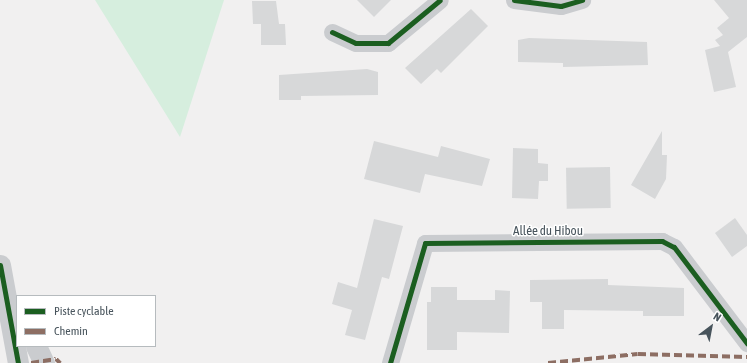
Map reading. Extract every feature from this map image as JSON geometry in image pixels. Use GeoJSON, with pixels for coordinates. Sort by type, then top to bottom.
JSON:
{"type":"FeatureCollection","features":[{"type":"Feature","properties":{"kind":"street"},"geometry":{"type":"LineString","coordinates":[[332,32],[356,43],[388,43],[440,0]]}},
{"type":"Feature","properties":{"kind":"street"},"geometry":{"type":"LineString","coordinates":[[514,0],[561,6],[582,0]]}},
{"type":"Feature","properties":{"kind":"street","name":"Allée du Hibou"},"geometry":{"type":"LineString","coordinates":[[390,363],[425,243],[662,241],[674,247],[747,343]]}},
{"type":"Feature","properties":{"kind":"street"},"geometry":{"type":"LineString","coordinates":[[0,265],[12,304],[16,343]]}},
{"type":"Feature","properties":{"kind":"street"},"geometry":{"type":"LineString","coordinates":[[16,347],[18,363]]}},
{"type":"Feature","properties":{"kind":"street"},"geometry":{"type":"LineString","coordinates":[[36,347],[44,363]]}},
{"type":"Feature","properties":{"kind":"green space"},"geometry":{"type":"Polygon","coordinates":[[[95,0],[224,0],[180,137],[95,0]]]}},
{"type":"Feature","properties":{"kind":"building"},"geometry":{"type":"Polygon","coordinates":[[[357,0],[391,0],[374,17],[357,0]]]}},
{"type":"Feature","properties":{"kind":"building"},"geometry":{"type":"Polygon","coordinates":[[[714,0],[747,0],[747,37],[728,52],[736,87],[714,92],[705,50],[720,46],[715,40],[723,35],[717,28],[729,18],[714,0]]]}},
{"type":"Feature","properties":{"kind":"building"},"geometry":{"type":"Polygon","coordinates":[[[252,1],[276,1],[279,24],[285,24],[286,45],[261,45],[261,24],[253,24],[252,1]]]}},
{"type":"Feature","properties":{"kind":"building"},"geometry":{"type":"Polygon","coordinates":[[[471,9],[488,26],[441,73],[437,69],[421,84],[405,68],[471,9]]]}},
{"type":"Feature","properties":{"kind":"building"},"geometry":{"type":"Polygon","coordinates":[[[529,38],[647,42],[648,65],[563,67],[563,63],[518,62],[518,40],[529,38]]]}},
{"type":"Feature","properties":{"kind":"building"},"geometry":{"type":"Polygon","coordinates":[[[367,69],[378,72],[378,95],[301,96],[301,100],[279,100],[279,75],[367,69]]]}},
{"type":"Feature","properties":{"kind":"building"},"geometry":{"type":"Polygon","coordinates":[[[662,131],[662,155],[667,155],[666,179],[655,199],[631,185],[662,131]]]}},
{"type":"Feature","properties":{"kind":"building"},"geometry":{"type":"Polygon","coordinates":[[[374,141],[438,157],[441,146],[490,159],[482,186],[425,174],[420,193],[364,179],[374,141]]]}},
{"type":"Feature","properties":{"kind":"building"},"geometry":{"type":"Polygon","coordinates":[[[513,148],[538,149],[538,163],[548,164],[548,181],[539,181],[538,199],[512,198],[513,148]]]}},
{"type":"Feature","properties":{"kind":"building"},"geometry":{"type":"Polygon","coordinates":[[[610,167],[611,208],[567,209],[566,168],[610,167]]]}},
{"type":"Feature","properties":{"kind":"building"},"geometry":{"type":"Polygon","coordinates":[[[735,218],[747,235],[747,246],[732,257],[715,233],[735,218]]]}},
{"type":"Feature","properties":{"kind":"building"},"geometry":{"type":"Polygon","coordinates":[[[374,219],[403,226],[389,279],[382,277],[365,340],[345,335],[352,310],[332,304],[338,282],[357,288],[374,219]]]}},
{"type":"Feature","properties":{"kind":"building"},"geometry":{"type":"Polygon","coordinates":[[[608,279],[608,285],[684,288],[684,316],[643,316],[643,311],[564,310],[564,329],[542,329],[542,302],[530,302],[530,280],[608,279]]]}},
{"type":"Feature","properties":{"kind":"building"},"geometry":{"type":"Polygon","coordinates":[[[431,287],[457,287],[457,300],[495,300],[495,290],[510,291],[509,333],[457,332],[457,350],[427,350],[427,302],[431,302],[431,287]]]}},
{"type":"Feature","properties":{"kind":"marked path"},"geometry":{"type":"LineString","coordinates":[[548,363],[638,354],[747,357]]}},
{"type":"Feature","properties":{"kind":"marked path"},"geometry":{"type":"LineString","coordinates":[[31,363],[56,359],[60,363]]}},
{"type":"Feature","properties":{"kind":"cycle path"},"geometry":{"type":"LineString","coordinates":[[332,32],[356,43],[388,43],[440,0]]}},
{"type":"Feature","properties":{"kind":"cycle path"},"geometry":{"type":"LineString","coordinates":[[514,0],[561,6],[582,0]]}},
{"type":"Feature","properties":{"kind":"cycle path"},"geometry":{"type":"LineString","coordinates":[[390,363],[425,243],[662,241],[674,247],[747,343]]}},
{"type":"Feature","properties":{"kind":"cycle path"},"geometry":{"type":"LineString","coordinates":[[0,265],[18,363]]}}]}
